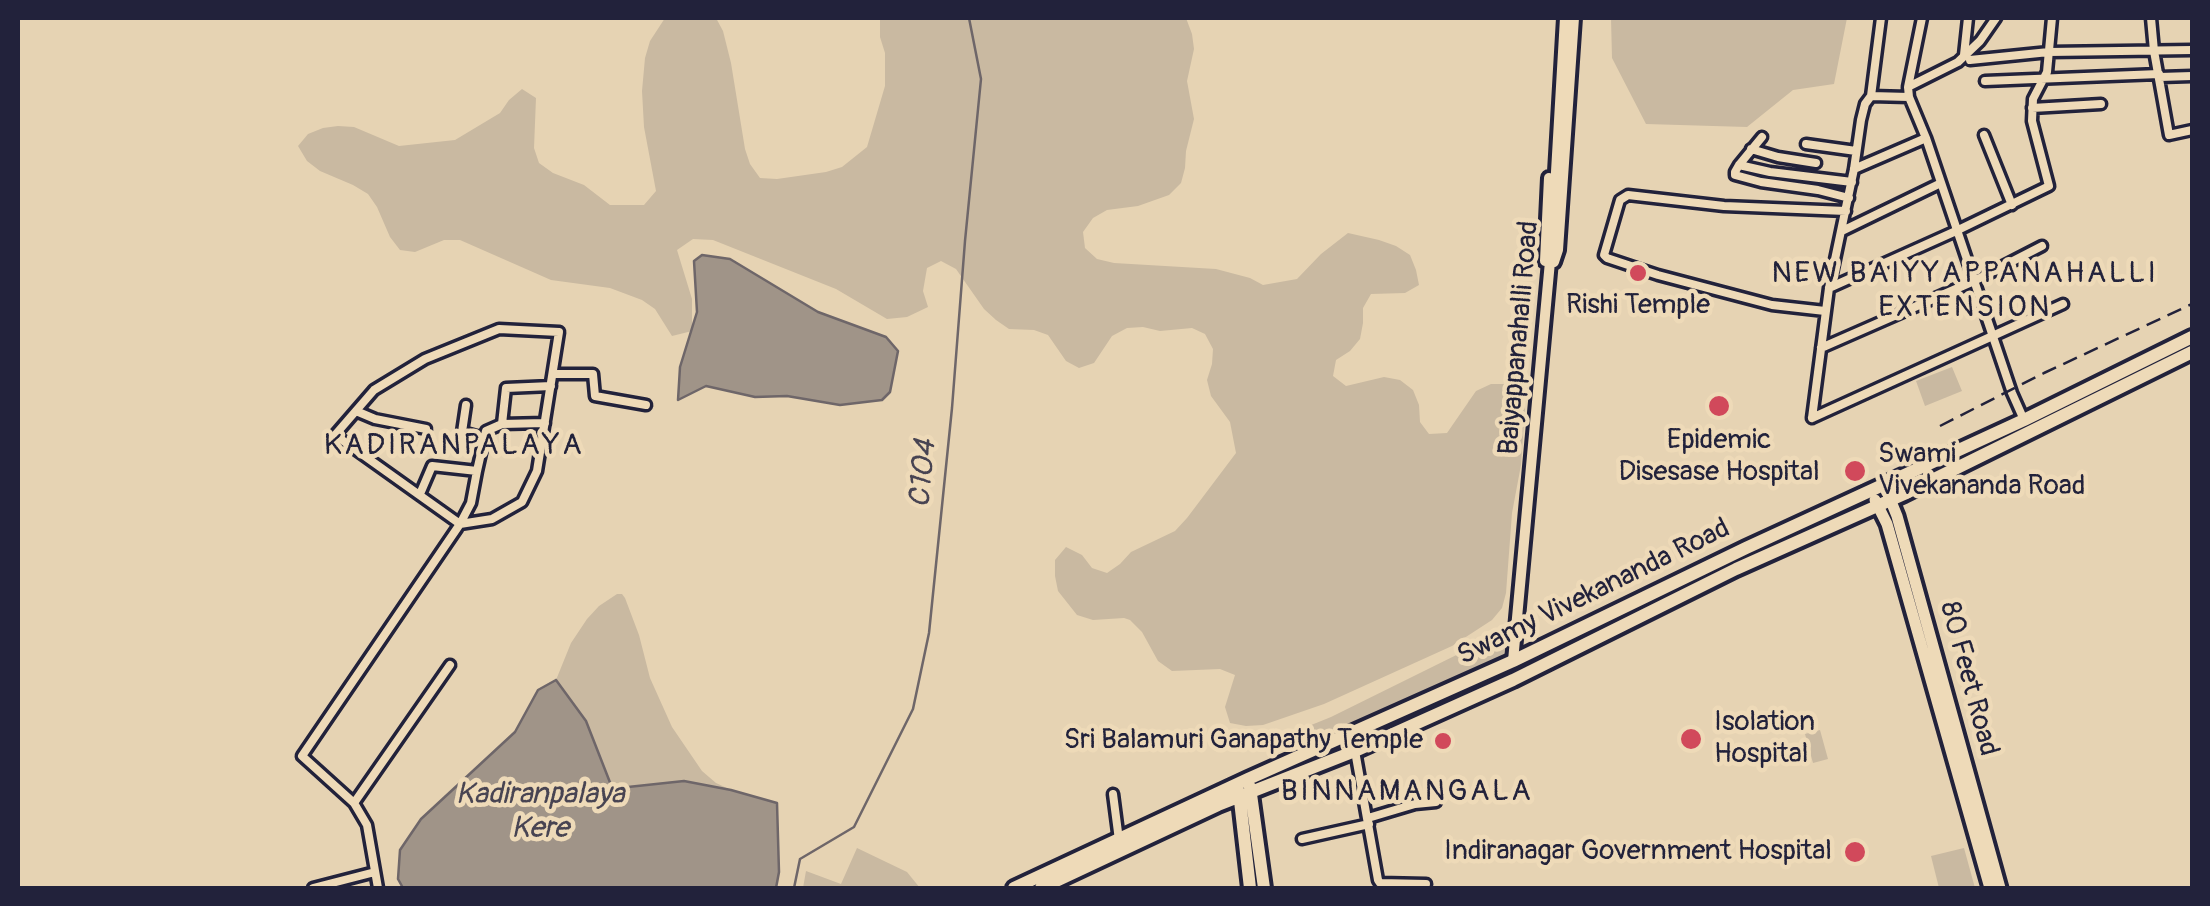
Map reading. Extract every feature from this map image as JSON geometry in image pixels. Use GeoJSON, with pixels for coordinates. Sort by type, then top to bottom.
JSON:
{"type":"FeatureCollection","features":[{"type":"Feature","properties":{"kind":"main road","name":"Swamy Vivekananda Road"},"geometry":{"type":"LineString","coordinates":[[1014,888],[1244,788],[1355,751],[1513,680],[2192,337]]}},
{"type":"Feature","properties":{"kind":"main road","name":"Swamy Vivekananda Road"},"geometry":{"type":"LineString","coordinates":[[1041,888],[1746,548],[1881,495],[2192,352]]}},
{"type":"Feature","properties":{"kind":"main road","name":"80 Feet Road"},"geometry":{"type":"LineString","coordinates":[[1881,495],[1990,888]]}},
{"type":"Feature","properties":{"kind":"main road","name":"80 Feet Road"},"geometry":{"type":"LineString","coordinates":[[1881,495],[2000,888]]}},
{"type":"Feature","properties":{"kind":"main road"},"geometry":{"type":"LineString","coordinates":[[1244,788],[1250,888]]}},
{"type":"Feature","properties":{"kind":"main road"},"geometry":{"type":"LineString","coordinates":[[1244,788],[1264,888]]}},
{"type":"Feature","properties":{"kind":"street","name":"Baiyappanahalli Road"},"geometry":{"type":"LineString","coordinates":[[1513,662],[1552,240],[1563,18]]}},
{"type":"Feature","properties":{"kind":"street"},"geometry":{"type":"LineString","coordinates":[[1547,287],[1544,250],[1563,18]]}},
{"type":"Feature","properties":{"kind":"street"},"geometry":{"type":"LineString","coordinates":[[1547,287],[1558,250],[1574,18]]}},
{"type":"Feature","properties":{"kind":"street"},"geometry":{"type":"LineString","coordinates":[[1881,18],[1871,96],[1861,120],[1849,198],[1828,288],[1812,418],[2062,304]]}},
{"type":"Feature","properties":{"kind":"street"},"geometry":{"type":"LineString","coordinates":[[1922,18],[1909,92],[2024,420]]}},
{"type":"Feature","properties":{"kind":"street"},"geometry":{"type":"LineString","coordinates":[[1967,58],[1968,18],[1995,20]]}},
{"type":"Feature","properties":{"kind":"street"},"geometry":{"type":"LineString","coordinates":[[1828,288],[2049,186],[2035,140],[2032,108],[2036,90],[2048,72],[2052,18]]}},
{"type":"Feature","properties":{"kind":"street"},"geometry":{"type":"LineString","coordinates":[[2152,18],[2154,51],[2170,134],[2192,130]]}},
{"type":"Feature","properties":{"kind":"street"},"geometry":{"type":"LineString","coordinates":[[1967,58],[1995,20]]}},
{"type":"Feature","properties":{"kind":"street"},"geometry":{"type":"LineString","coordinates":[[1871,96],[1909,92],[1967,58],[2049,52],[2192,50]]}},
{"type":"Feature","properties":{"kind":"street"},"geometry":{"type":"LineString","coordinates":[[1985,81],[2192,76]]}},
{"type":"Feature","properties":{"kind":"street"},"geometry":{"type":"LineString","coordinates":[[2032,108],[2101,104]]}},
{"type":"Feature","properties":{"kind":"street"},"geometry":{"type":"LineString","coordinates":[[1984,135],[2012,205]]}},
{"type":"Feature","properties":{"kind":"street"},"geometry":{"type":"LineString","coordinates":[[1762,137],[1734,174],[1849,198]]}},
{"type":"Feature","properties":{"kind":"street"},"geometry":{"type":"LineString","coordinates":[[1854,170],[1926,138]]}},
{"type":"Feature","properties":{"kind":"street"},"geometry":{"type":"LineString","coordinates":[[1806,144],[1856,151]]}},
{"type":"Feature","properties":{"kind":"street"},"geometry":{"type":"LineString","coordinates":[[1751,149],[1816,163]]}},
{"type":"Feature","properties":{"kind":"street"},"geometry":{"type":"LineString","coordinates":[[1739,165],[1852,182]]}},
{"type":"Feature","properties":{"kind":"street"},"geometry":{"type":"LineString","coordinates":[[1842,231],[1941,183]]}},
{"type":"Feature","properties":{"kind":"street"},"geometry":{"type":"LineString","coordinates":[[1825,310],[1772,305],[1604,255],[1620,200],[1628,195],[1724,206],[1846,211]]}},
{"type":"Feature","properties":{"kind":"street"},"geometry":{"type":"LineString","coordinates":[[1820,348],[1974,281],[2042,246]]}},
{"type":"Feature","properties":{"kind":"street"},"geometry":{"type":"LineString","coordinates":[[499,329],[559,332],[551,386],[537,472],[522,502],[492,520],[460,524],[334,435],[374,390],[425,359],[499,329]]}},
{"type":"Feature","properties":{"kind":"street"},"geometry":{"type":"LineString","coordinates":[[553,374],[594,374],[594,396],[646,406]]}},
{"type":"Feature","properties":{"kind":"street"},"geometry":{"type":"LineString","coordinates":[[502,424],[506,388],[551,386]]}},
{"type":"Feature","properties":{"kind":"street"},"geometry":{"type":"LineString","coordinates":[[466,405],[462,432],[484,438]]}},
{"type":"Feature","properties":{"kind":"street"},"geometry":{"type":"LineString","coordinates":[[356,411],[426,430]]}},
{"type":"Feature","properties":{"kind":"street"},"geometry":{"type":"LineString","coordinates":[[378,888],[366,825],[354,804],[302,756],[460,524],[471,503],[486,431],[502,424],[545,422]]}},
{"type":"Feature","properties":{"kind":"street"},"geometry":{"type":"LineString","coordinates":[[420,494],[432,466],[477,471]]}},
{"type":"Feature","properties":{"kind":"street"},"geometry":{"type":"LineString","coordinates":[[354,804],[450,665]]}},
{"type":"Feature","properties":{"kind":"street"},"geometry":{"type":"LineString","coordinates":[[1355,751],[1380,883],[1426,884]]}},
{"type":"Feature","properties":{"kind":"street"},"geometry":{"type":"LineString","coordinates":[[1113,794],[1120,840]]}},
{"type":"Feature","properties":{"kind":"street"},"geometry":{"type":"LineString","coordinates":[[1302,839],[1415,804],[1436,802]]}},
{"type":"Feature","properties":{"kind":"street"},"geometry":{"type":"LineString","coordinates":[[313,888],[375,872]]}},
{"type":"Feature","properties":{"kind":"shaded area"},"geometry":{"type":"Polygon","coordinates":[[[665,18],[716,18],[731,63],[750,164],[760,178],[777,179],[842,167],[867,147],[885,86],[882,18],[1186,18],[1194,49],[1187,81],[1194,119],[1181,183],[1169,195],[1138,206],[1107,210],[1093,218],[1083,232],[1085,248],[1097,259],[1114,263],[1216,269],[1263,285],[1297,279],[1348,233],[1396,246],[1410,255],[1419,285],[1405,293],[1371,294],[1363,308],[1360,339],[1336,360],[1333,376],[1346,386],[1384,377],[1400,380],[1413,390],[1420,422],[1429,434],[1447,433],[1476,391],[1491,384],[1506,384],[1522,392],[1525,408],[1521,465],[1502,608],[1492,620],[1452,646],[1324,704],[1263,725],[1230,723],[1225,707],[1235,675],[1220,669],[1172,671],[1158,661],[1142,632],[1130,620],[1093,620],[1077,615],[1058,591],[1055,576],[1055,560],[1066,547],[1082,555],[1092,568],[1107,573],[1131,552],[1175,531],[1236,453],[1230,422],[1211,396],[1207,380],[1213,349],[1205,334],[1192,328],[1127,328],[1112,336],[1094,363],[1079,368],[1066,361],[1048,335],[1009,329],[996,320],[956,269],[941,261],[927,268],[923,291],[928,307],[907,317],[887,319],[836,289],[713,240],[693,239],[677,250],[692,299],[692,331],[672,336],[655,309],[642,300],[610,288],[551,280],[460,240],[444,240],[415,252],[400,250],[368,194],[320,171],[307,161],[298,146],[308,134],[338,126],[354,127],[399,146],[455,140],[500,113],[522,89],[536,98],[534,148],[539,163],[584,185],[610,205],[644,205],[656,191],[644,127],[645,58],[650,41],[665,18]]]}},
{"type":"Feature","properties":{"kind":"shaded area"},"geometry":{"type":"Polygon","coordinates":[[[1611,18],[1847,18],[1834,84],[1793,90],[1747,127],[1646,124],[1612,58],[1611,18]]]}},
{"type":"Feature","properties":{"kind":"shaded area"},"geometry":{"type":"Polygon","coordinates":[[[1952,367],[1962,391],[1925,406],[1916,381],[1952,367]]]}},
{"type":"Feature","properties":{"kind":"shaded area"},"geometry":{"type":"Polygon","coordinates":[[[617,594],[625,598],[650,678],[672,727],[702,771],[731,790],[684,781],[611,785],[586,721],[556,680],[571,643],[587,619],[617,594]]]}},
{"type":"Feature","properties":{"kind":"shaded area"},"geometry":{"type":"Polygon","coordinates":[[[1509,629],[1507,656],[1291,749],[1284,736],[1331,717],[1509,629]]]}},
{"type":"Feature","properties":{"kind":"shaded area"},"geometry":{"type":"Polygon","coordinates":[[[1820,730],[1828,759],[1813,763],[1805,734],[1820,730]]]}},
{"type":"Feature","properties":{"kind":"shaded area"},"geometry":{"type":"Polygon","coordinates":[[[857,848],[907,872],[920,888],[803,888],[806,871],[841,884],[857,848]]]}},
{"type":"Feature","properties":{"kind":"shaded area"},"geometry":{"type":"Polygon","coordinates":[[[1964,848],[1975,888],[1939,888],[1931,856],[1964,848]]]}},
{"type":"Feature","properties":{"kind":"water"},"geometry":{"type":"Polygon","coordinates":[[[702,255],[730,259],[818,312],[886,337],[898,351],[890,392],[882,400],[840,405],[787,396],[755,397],[706,386],[678,400],[680,367],[697,312],[694,261],[702,255]]]}},
{"type":"Feature","properties":{"kind":"water","name":"Kadiranpalaya Kere"},"geometry":{"type":"Polygon","coordinates":[[[556,680],[586,721],[611,785],[684,781],[777,803],[776,888],[403,888],[398,879],[400,850],[421,819],[515,732],[538,690],[556,680]]]}},
{"type":"Feature","properties":{"kind":"waterway","name":"C104"},"geometry":{"type":"LineString","coordinates":[[794,888],[800,859],[854,827],[913,709],[929,633],[981,79],[969,18]]}},
{"type":"Feature","properties":{"kind":"railway"},"geometry":{"type":"LineString","coordinates":[[1940,426],[2192,304]]}},
{"type":"Feature","properties":{"kind":"place","name":"Rishi Temple"},"geometry":{"type":"Point","coordinates":[1638,273]}},
{"type":"Feature","properties":{"kind":"place","name":"Epidemic Disesase Hospital"},"geometry":{"type":"Point","coordinates":[1719,406]}},
{"type":"Feature","properties":{"kind":"place","name":"Swami Vivekananda Road"},"geometry":{"type":"Point","coordinates":[1855,471]}},
{"type":"Feature","properties":{"kind":"place","name":"Isolation Hospital"},"geometry":{"type":"Point","coordinates":[1691,739]}},
{"type":"Feature","properties":{"kind":"place","name":"Sri Balamuri Ganapathy Temple"},"geometry":{"type":"Point","coordinates":[1443,741]}},
{"type":"Feature","properties":{"kind":"place","name":"Indiranagar Government Hospital"},"geometry":{"type":"Point","coordinates":[1855,852]}},
{"type":"Feature","properties":{"kind":"district","name":"NEW BAIYYAPPANAHALLI EXTENSION"},"geometry":{"type":"Point","coordinates":[1965,291]}},
{"type":"Feature","properties":{"kind":"district","name":"KADIRANPALAYA"},"geometry":{"type":"Point","coordinates":[454,446]}},
{"type":"Feature","properties":{"kind":"district","name":"BINNAMANGALA"},"geometry":{"type":"Point","coordinates":[1407,792]}}]}
